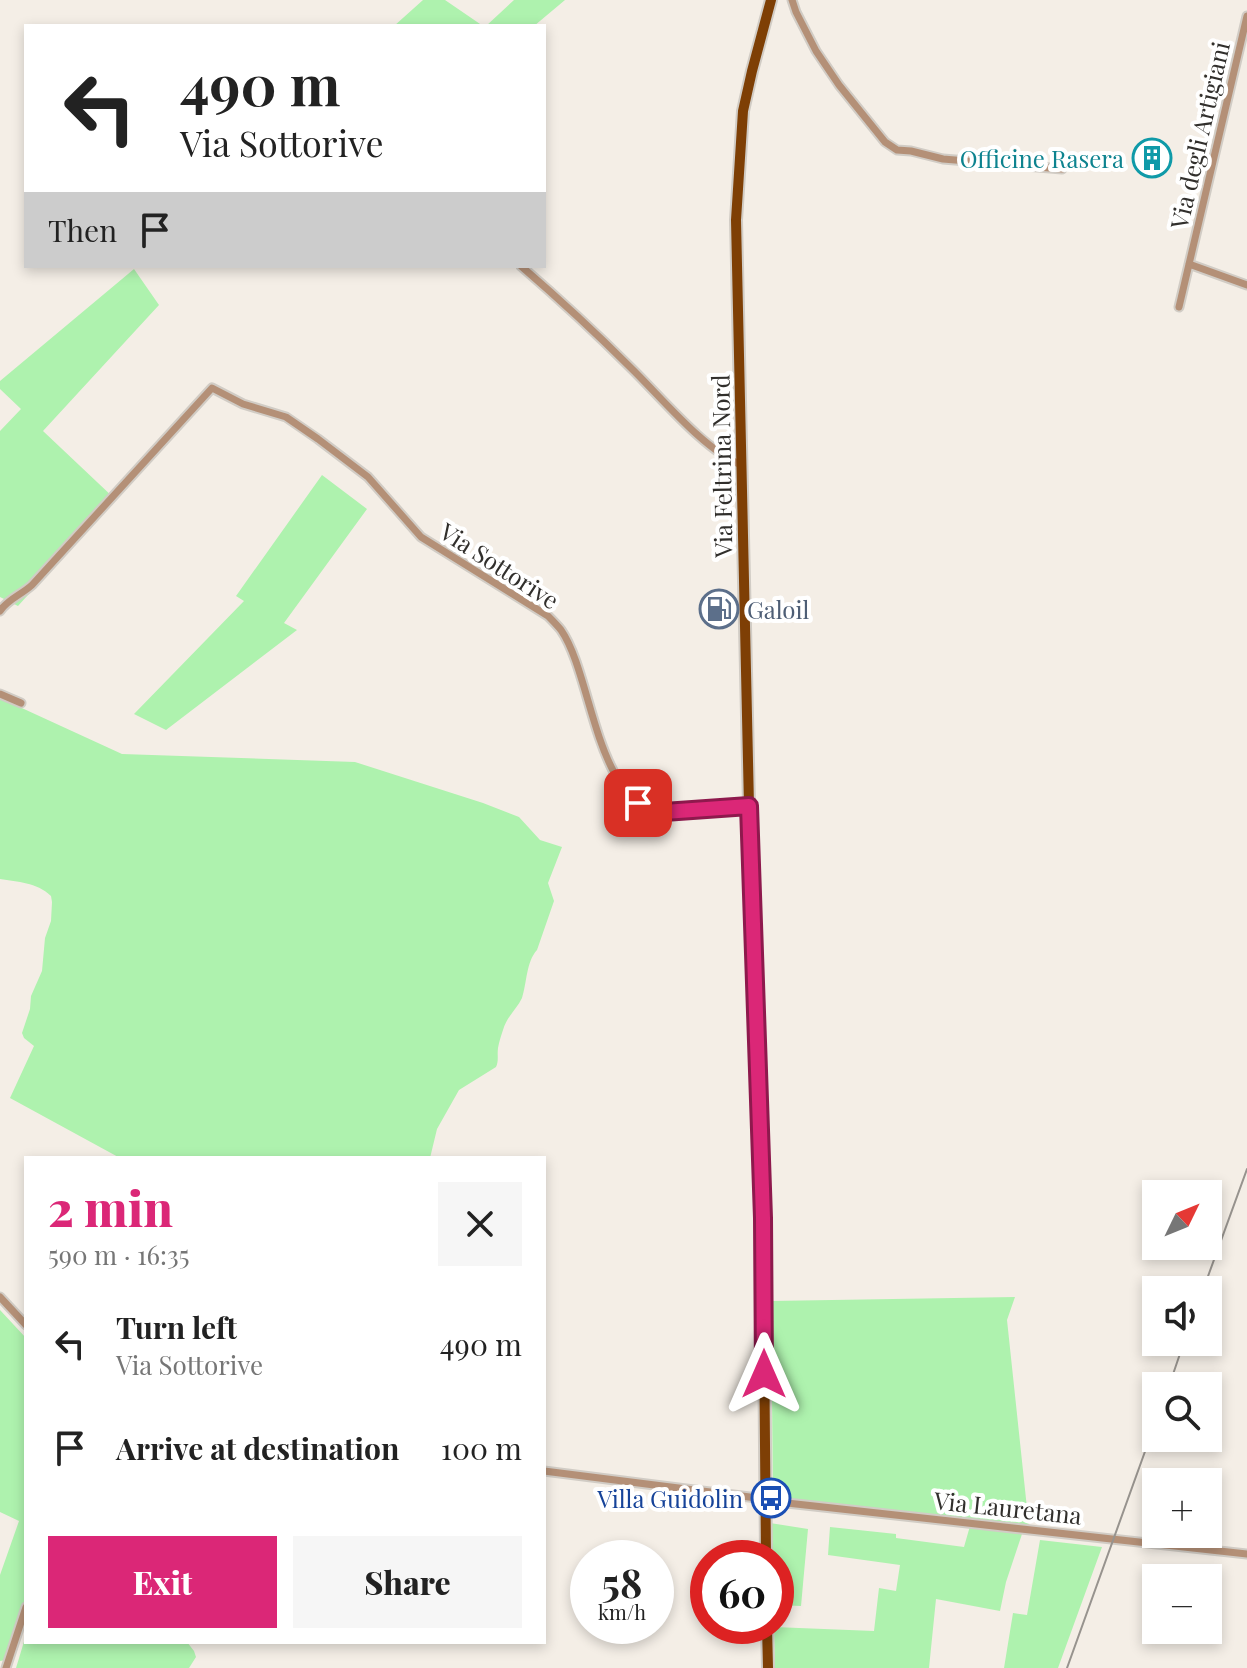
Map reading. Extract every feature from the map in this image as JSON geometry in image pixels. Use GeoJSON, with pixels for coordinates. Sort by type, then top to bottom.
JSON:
{"type":"FeatureCollection","features":[{"type":"Feature","properties":{"kind":"main road","name":"Via Feltrina Nord"},"geometry":{"type":"LineString","coordinates":[[766,1540],[763,1218],[749,806],[736,220],[743,111],[771,0]]}},
{"type":"Feature","properties":{"kind":"main road"},"geometry":{"type":"LineString","coordinates":[[767,1644],[768,1668]]}},
{"type":"Feature","properties":{"kind":"street"},"geometry":{"type":"LineString","coordinates":[[792,0],[816,51],[839,85],[885,142],[897,150],[943,159],[1062,169]]}},
{"type":"Feature","properties":{"kind":"street","name":"Via degli Artigiani"},"geometry":{"type":"LineString","coordinates":[[1179,307],[1247,16]]}},
{"type":"Feature","properties":{"kind":"street","name":"Via degli Artigiani"},"geometry":{"type":"LineString","coordinates":[[1189,264],[1247,285]]}},
{"type":"Feature","properties":{"kind":"street"},"geometry":{"type":"LineString","coordinates":[[523,268],[630,366],[685,422],[719,452],[741,465]]}},
{"type":"Feature","properties":{"kind":"street","name":"Via Sottorive"},"geometry":{"type":"LineString","coordinates":[[0,611],[5,603],[32,585],[212,388],[243,404],[286,417],[307,431],[368,477],[421,537],[548,616],[561,630],[573,656],[613,770],[626,792],[638,803],[664,812],[749,806]]}},
{"type":"Feature","properties":{"kind":"street"},"geometry":{"type":"LineString","coordinates":[[0,694],[21,703]]}},
{"type":"Feature","properties":{"kind":"street"},"geometry":{"type":"LineString","coordinates":[[0,1297],[24,1323]]}},
{"type":"Feature","properties":{"kind":"street","name":"Via Lauretana"},"geometry":{"type":"LineString","coordinates":[[546,1471],[765,1501],[1247,1554]]}},
{"type":"Feature","properties":{"kind":"street"},"geometry":{"type":"LineString","coordinates":[[6,1668],[24,1613]]}},
{"type":"Feature","properties":{"kind":"green space"},"geometry":{"type":"Polygon","coordinates":[[[423,0],[445,0],[480,24],[396,24],[423,0]]]}},
{"type":"Feature","properties":{"kind":"green space"},"geometry":{"type":"Polygon","coordinates":[[[514,0],[565,0],[536,24],[488,24],[514,0]]]}},
{"type":"Feature","properties":{"kind":"green space"},"geometry":{"type":"Polygon","coordinates":[[[134,269],[159,305],[43,431],[115,499],[18,606],[0,597],[0,431],[21,409],[0,389],[0,381],[134,269]]]}},
{"type":"Feature","properties":{"kind":"green space"},"geometry":{"type":"Polygon","coordinates":[[[322,475],[367,509],[284,623],[297,630],[166,730],[134,714],[244,601],[236,596],[322,475]]]}},
{"type":"Feature","properties":{"kind":"green space"},"geometry":{"type":"Polygon","coordinates":[[[0,698],[122,754],[355,762],[519,817],[540,840],[562,847],[548,883],[554,901],[531,960],[522,998],[503,1030],[496,1067],[459,1090],[437,1129],[430,1156],[116,1156],[10,1098],[34,1046],[22,1033],[31,996],[42,971],[52,902],[51,896],[39,888],[0,879],[0,698]]]}},
{"type":"Feature","properties":{"kind":"green space"},"geometry":{"type":"Polygon","coordinates":[[[1015,1297],[1007,1320],[1029,1527],[773,1498],[771,1301],[1015,1297]]]}},
{"type":"Feature","properties":{"kind":"green space"},"geometry":{"type":"Polygon","coordinates":[[[0,1310],[24,1336],[24,1607],[6,1660],[0,1661],[0,1575],[19,1521],[0,1512],[0,1310]]]}},
{"type":"Feature","properties":{"kind":"green space"},"geometry":{"type":"Polygon","coordinates":[[[770,1523],[808,1529],[801,1606],[794,1606],[794,1540],[770,1540],[770,1523]]]}},
{"type":"Feature","properties":{"kind":"green space"},"geometry":{"type":"Polygon","coordinates":[[[970,1526],[1023,1531],[1000,1611],[936,1599],[929,1668],[775,1668],[774,1644],[794,1644],[794,1628],[874,1631],[879,1588],[896,1591],[900,1565],[828,1555],[830,1527],[896,1534],[896,1538],[964,1547],[970,1526]]]}},
{"type":"Feature","properties":{"kind":"green space"},"geometry":{"type":"Polygon","coordinates":[[[1040,1540],[1102,1547],[1058,1668],[1004,1668],[1013,1613],[1027,1615],[1040,1540]]]}},
{"type":"Feature","properties":{"kind":"green space"},"geometry":{"type":"Polygon","coordinates":[[[24,1642],[189,1644],[196,1657],[189,1668],[16,1668],[24,1642]]]}},
{"type":"Feature","properties":{"kind":"railway"},"geometry":{"type":"LineString","coordinates":[[1208,1276],[1247,1169]]}},
{"type":"Feature","properties":{"kind":"railway"},"geometry":{"type":"LineString","coordinates":[[1174,1372],[1179,1356]]}},
{"type":"Feature","properties":{"kind":"railway"},"geometry":{"type":"LineString","coordinates":[[1067,1668],[1145,1452]]}},
{"type":"Feature","properties":{"kind":"place","name":"Officine Rasera"},"geometry":{"type":"Point","coordinates":[1152,158]}},
{"type":"Feature","properties":{"kind":"place","name":"Galoil"},"geometry":{"type":"Point","coordinates":[719,609]}},
{"type":"Feature","properties":{"kind":"place","name":"Villa Guidolin"},"geometry":{"type":"Point","coordinates":[771,1498]}},
{"type":"Feature","properties":{"kind":"route"},"geometry":{"type":"LineString","coordinates":[[638,803],[664,812],[749,806],[763,1218],[764,1374]]}}]}
